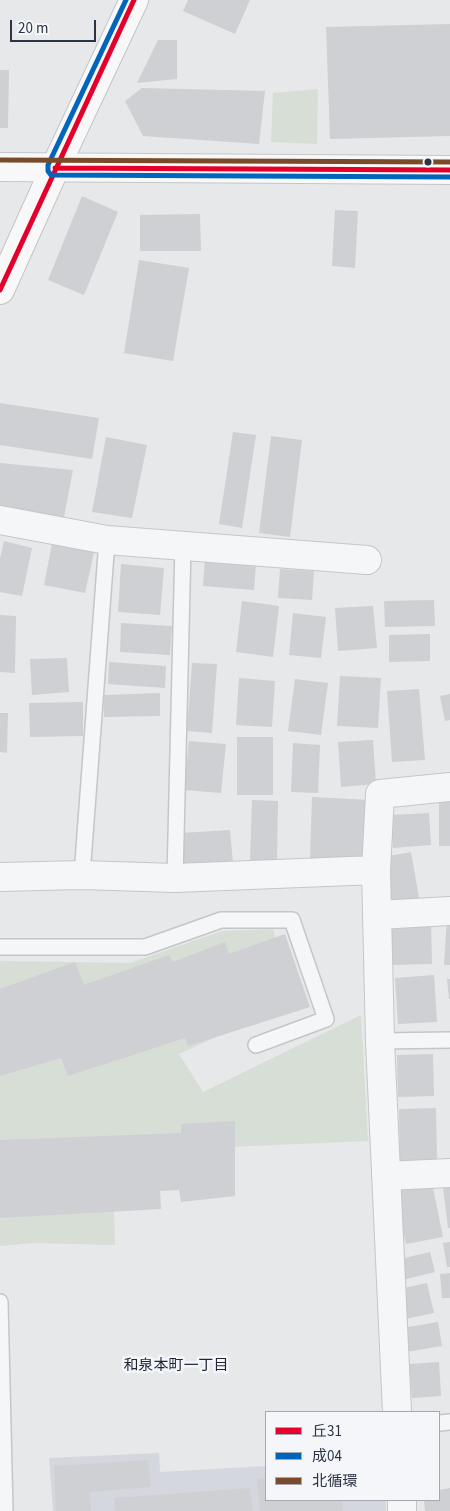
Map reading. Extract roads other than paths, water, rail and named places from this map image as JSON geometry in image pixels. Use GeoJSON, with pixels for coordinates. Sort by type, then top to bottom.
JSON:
{"type":"FeatureCollection","features":[{"type":"Feature","properties":{"kind":"main road"},"geometry":{"type":"LineString","coordinates":[[0,290],[134,0]]}},
{"type":"Feature","properties":{"kind":"main road"},"geometry":{"type":"LineString","coordinates":[[0,167],[450,170]]}},
{"type":"Feature","properties":{"kind":"street"},"geometry":{"type":"LineString","coordinates":[[0,520],[107,540],[367,560]]}},
{"type":"Feature","properties":{"kind":"street"},"geometry":{"type":"LineString","coordinates":[[397,1411],[380,1041],[376,870],[380,794],[450,787]]}},
{"type":"Feature","properties":{"kind":"street"},"geometry":{"type":"LineString","coordinates":[[0,877],[82,875],[175,878],[376,870]]}},
{"type":"Feature","properties":{"kind":"street"},"geometry":{"type":"LineString","coordinates":[[378,915],[450,912]]}},
{"type":"Feature","properties":{"kind":"street"},"geometry":{"type":"LineString","coordinates":[[386,1176],[450,1173]]}},
{"type":"Feature","properties":{"kind":"lane"},"geometry":{"type":"LineString","coordinates":[[82,875],[107,540]]}},
{"type":"Feature","properties":{"kind":"lane"},"geometry":{"type":"LineString","coordinates":[[175,878],[183,546]]}},
{"type":"Feature","properties":{"kind":"lane"},"geometry":{"type":"LineString","coordinates":[[0,947],[145,947],[221,920],[292,920],[326,1019],[256,1045]]}},
{"type":"Feature","properties":{"kind":"lane"},"geometry":{"type":"LineString","coordinates":[[380,1041],[450,1040]]}},
{"type":"Feature","properties":{"kind":"lane"},"geometry":{"type":"LineString","coordinates":[[0,1302],[5,1511]]}},
{"type":"Feature","properties":{"kind":"district","name":"和泉本町一丁目"},"geometry":{"type":"Point","coordinates":[176,1367]}}]}
